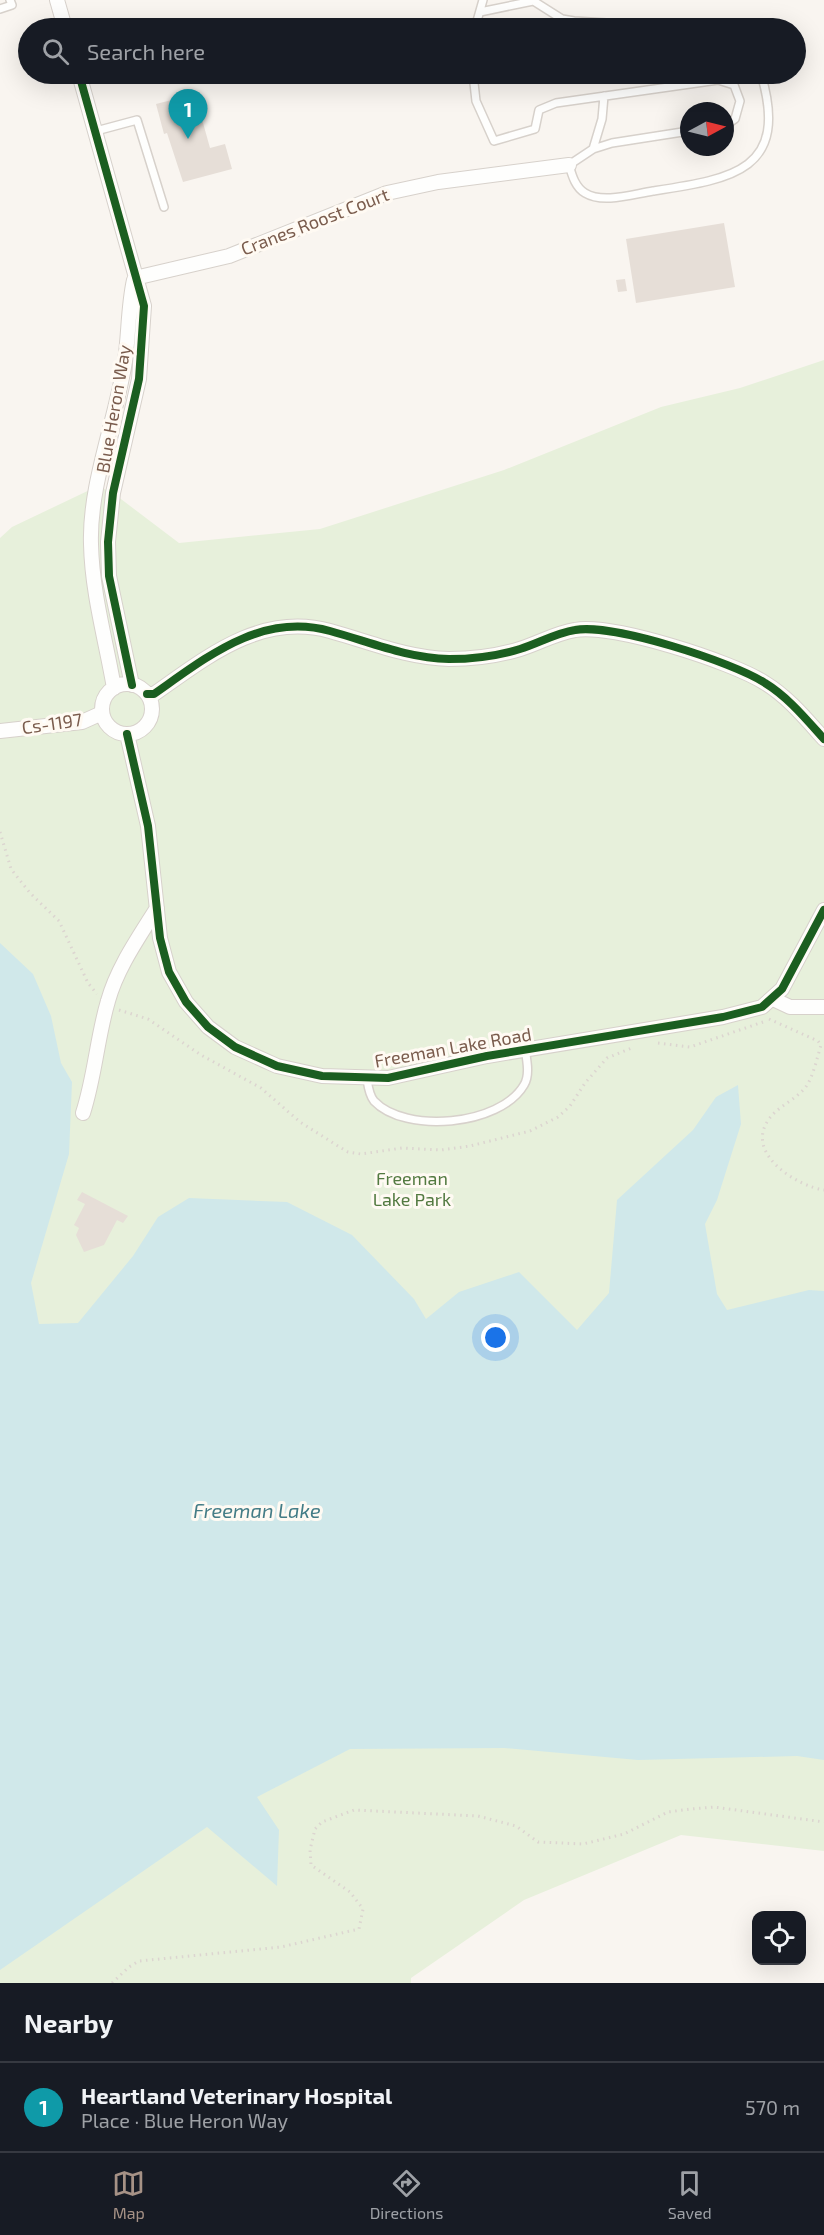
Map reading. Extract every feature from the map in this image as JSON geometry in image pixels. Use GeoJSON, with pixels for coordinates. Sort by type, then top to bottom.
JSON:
{"type":"FeatureCollection","features":[{"type":"Feature","properties":{"kind":"street"},"geometry":{"type":"LineString","coordinates":[[57,0],[62,18]]}},
{"type":"Feature","properties":{"kind":"street","name":"Blue Heron Way"},"geometry":{"type":"LineString","coordinates":[[82,84],[144,306],[139,379],[113,493],[108,542],[109,576],[132,685]]}},
{"type":"Feature","properties":{"kind":"street","name":"Cranes Roost Court"},"geometry":{"type":"LineString","coordinates":[[135,278],[229,256],[387,193],[438,182],[569,165]]}},
{"type":"Feature","properties":{"kind":"street","name":"Blue Heron Way"},"geometry":{"type":"LineString","coordinates":[[114,688],[96,594],[91,543],[98,486],[125,361],[129,303],[135,278]]}},
{"type":"Feature","properties":{"kind":"street"},"geometry":{"type":"LineString","coordinates":[[147,694],[152,707],[150,718],[138,732],[127,734],[112,729],[102,713],[103,702],[114,688],[123,684],[132,685],[147,694],[154,694],[195,665],[243,637],[279,626],[314,627],[413,655],[449,659],[504,654],[563,632],[593,628],[607,629],[741,669],[780,694],[824,739]]}},
{"type":"Feature","properties":{"kind":"street","name":"Cs-1197"},"geometry":{"type":"LineString","coordinates":[[0,731],[82,722],[102,713]]}},
{"type":"Feature","properties":{"kind":"street","name":"Freeman Lake Road"},"geometry":{"type":"LineString","coordinates":[[127,734],[148,826],[160,938],[169,972],[186,1002],[221,1037],[249,1055],[277,1066],[322,1076],[367,1079],[412,1073],[525,1049],[723,1017],[762,1007],[773,999]]}},
{"type":"Feature","properties":{"kind":"street"},"geometry":{"type":"LineString","coordinates":[[83,1113],[94,1081],[107,1003],[126,958],[157,908]]}},
{"type":"Feature","properties":{"kind":"street"},"geometry":{"type":"LineString","coordinates":[[824,910],[782,989],[773,999],[790,1007],[824,1007]]}},
{"type":"Feature","properties":{"kind":"lane"},"geometry":{"type":"LineString","coordinates":[[0,9],[12,5],[10,0]]}},
{"type":"Feature","properties":{"kind":"lane"},"geometry":{"type":"LineString","coordinates":[[478,18],[483,0]]}},
{"type":"Feature","properties":{"kind":"lane"},"geometry":{"type":"LineString","coordinates":[[480,12],[533,0],[560,18]]}},
{"type":"Feature","properties":{"kind":"lane"},"geometry":{"type":"LineString","coordinates":[[473,84],[476,101],[494,141],[535,129],[539,110],[556,103],[690,84]]}},
{"type":"Feature","properties":{"kind":"lane"},"geometry":{"type":"LineString","coordinates":[[731,84],[734,85],[740,101],[734,120]]}},
{"type":"Feature","properties":{"kind":"lane"},"geometry":{"type":"LineString","coordinates":[[680,132],[612,143],[593,149],[569,165],[575,182],[585,193],[603,198],[706,183],[738,171],[762,151],[768,135],[770,121],[763,84]]}},
{"type":"Feature","properties":{"kind":"lane"},"geometry":{"type":"LineString","coordinates":[[593,149],[602,119],[604,96]]}},
{"type":"Feature","properties":{"kind":"lane"},"geometry":{"type":"LineString","coordinates":[[96,131],[136,120],[164,207]]}},
{"type":"Feature","properties":{"kind":"lane"},"geometry":{"type":"LineString","coordinates":[[367,1079],[372,1099],[388,1113],[412,1120],[458,1119],[497,1110],[513,1098],[524,1084],[528,1069],[525,1049]]}},
{"type":"Feature","properties":{"kind":"path"},"geometry":{"type":"LineString","coordinates":[[0,832],[11,869],[30,893],[59,921],[88,982],[107,1003],[129,1014],[148,1019],[201,1055],[254,1084],[300,1122],[348,1152],[361,1154],[402,1148],[441,1150],[470,1146],[530,1131],[558,1117],[570,1106],[585,1083],[608,1058],[641,1044]]}},
{"type":"Feature","properties":{"kind":"path"},"geometry":{"type":"LineString","coordinates":[[655,1042],[690,1047],[748,1028],[770,1018],[821,1045],[806,1087],[773,1114],[765,1125],[764,1140],[766,1154],[776,1166],[810,1186],[824,1190]]}},
{"type":"Feature","properties":{"kind":"path"},"geometry":{"type":"LineString","coordinates":[[112,1983],[139,1961],[281,1947],[359,1929],[363,1909],[350,1892],[311,1865],[310,1850],[315,1828],[322,1822],[354,1810],[478,1816],[516,1826],[538,1842],[583,1844],[624,1834],[668,1812],[691,1809],[714,1807],[824,1822]]}},
{"type":"Feature","properties":{"kind":"green space","name":"Freeman Lake Park"},"geometry":{"type":"Polygon","coordinates":[[[824,360],[824,1851],[681,1835],[524,1900],[411,1978],[411,1983],[0,1983],[0,538],[12,527],[98,486],[113,493],[179,543],[320,529],[504,470],[661,407],[740,388],[824,360]]]}},
{"type":"Feature","properties":{"kind":"water","name":"Freeman Lake"},"geometry":{"type":"Polygon","coordinates":[[[0,943],[33,974],[51,1016],[61,1063],[72,1082],[69,1154],[31,1283],[39,1324],[78,1323],[133,1256],[158,1217],[189,1198],[287,1202],[352,1235],[414,1299],[426,1319],[459,1292],[519,1272],[577,1330],[609,1293],[617,1200],[693,1130],[716,1097],[738,1085],[741,1124],[717,1200],[705,1224],[717,1294],[727,1310],[809,1290],[824,1291],[824,1760],[797,1756],[638,1760],[504,1748],[350,1749],[257,1797],[279,1830],[277,1886],[207,1827],[0,1970],[0,943]]]}},
{"type":"Feature","properties":{"kind":"building"},"geometry":{"type":"Polygon","coordinates":[[[195,94],[210,148],[225,144],[232,169],[183,182],[167,133],[164,134],[156,104],[195,94]]]}},
{"type":"Feature","properties":{"kind":"building"},"geometry":{"type":"Polygon","coordinates":[[[724,223],[735,287],[636,303],[626,239],[724,223]]]}},
{"type":"Feature","properties":{"kind":"building"},"geometry":{"type":"Polygon","coordinates":[[[625,279],[627,291],[618,292],[616,280],[625,279]]]}},
{"type":"Feature","properties":{"kind":"building"},"geometry":{"type":"Polygon","coordinates":[[[82,1192],[128,1216],[123,1223],[117,1220],[104,1245],[84,1252],[76,1235],[79,1228],[74,1225],[85,1204],[77,1200],[82,1192]]]}},
{"type":"Feature","properties":{"kind":"cycle path"},"geometry":{"type":"LineString","coordinates":[[82,84],[144,306],[139,379],[113,493],[108,542],[109,576],[132,685]]}},
{"type":"Feature","properties":{"kind":"cycle path"},"geometry":{"type":"LineString","coordinates":[[147,694],[154,694],[194,666],[236,642],[258,633],[281,628],[305,627],[330,631],[403,653],[449,659],[502,654],[568,631],[592,629],[616,632],[672,646],[749,674],[781,695],[824,739]]}},
{"type":"Feature","properties":{"kind":"cycle path"},"geometry":{"type":"LineString","coordinates":[[127,734],[148,826],[160,938],[169,972],[186,1002],[208,1027],[235,1047],[277,1066],[322,1076],[388,1078],[487,1056],[723,1017],[762,1007],[782,989],[824,910]]}},
{"type":"Feature","properties":{"kind":"place","name":"Heartland Veterinary Hospital"},"geometry":{"type":"Point","coordinates":[188,139]}}]}
